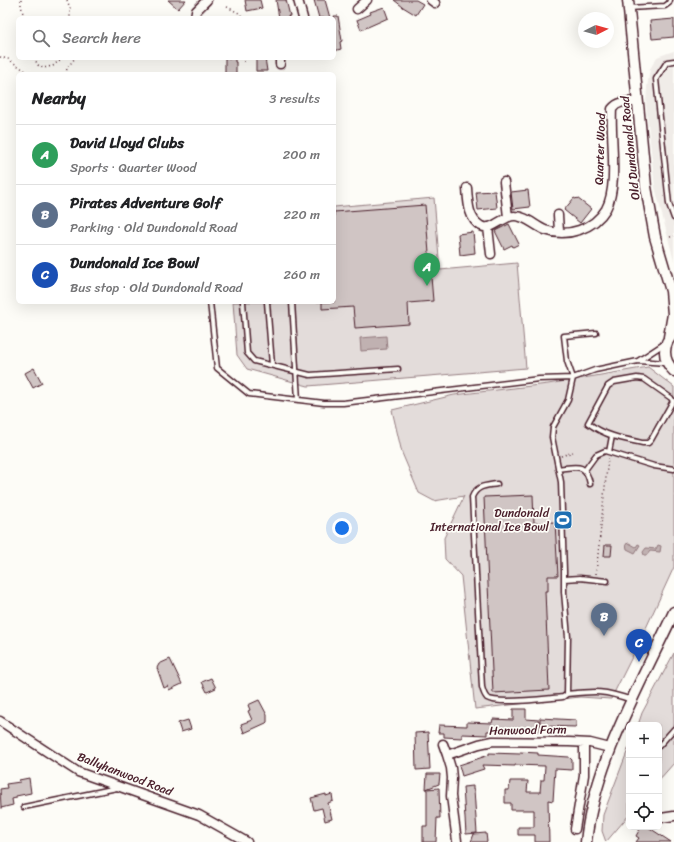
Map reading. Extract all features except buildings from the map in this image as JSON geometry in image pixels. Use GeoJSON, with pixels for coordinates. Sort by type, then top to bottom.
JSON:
{"type":"FeatureCollection","features":[{"type":"Feature","properties":{"kind":"street"},"geometry":{"type":"LineString","coordinates":[[195,16],[196,11],[207,0]]}},
{"type":"Feature","properties":{"kind":"street"},"geometry":{"type":"LineString","coordinates":[[298,0],[302,16]]}},
{"type":"Feature","properties":{"kind":"street"},"geometry":{"type":"LineString","coordinates":[[357,9],[367,0]]}},
{"type":"Feature","properties":{"kind":"street","name":"Old Dundonald Road"},"geometry":{"type":"LineString","coordinates":[[629,4],[646,187],[655,238],[673,293],[673,314],[670,337],[664,355],[667,363]]}},
{"type":"Feature","properties":{"kind":"street","name":"Quarter Wood"},"geometry":{"type":"LineString","coordinates":[[508,217],[514,215],[520,217],[552,232],[583,230],[597,220],[606,209],[610,198],[613,168],[612,109],[616,104],[622,102],[638,102]]}},
{"type":"Feature","properties":{"kind":"street"},"geometry":{"type":"LineString","coordinates":[[467,188],[469,211],[475,221],[481,226],[488,227],[508,217],[504,182]]}},
{"type":"Feature","properties":{"kind":"street"},"geometry":{"type":"LineString","coordinates":[[558,215],[559,232]]}},
{"type":"Feature","properties":{"kind":"street"},"geometry":{"type":"LineString","coordinates":[[488,227],[491,254]]}},
{"type":"Feature","properties":{"kind":"street"},"geometry":{"type":"LineString","coordinates":[[667,363],[674,371]]}},
{"type":"Feature","properties":{"kind":"street"},"geometry":{"type":"LineString","coordinates":[[586,842],[593,803],[610,748],[674,612]]}},
{"type":"Feature","properties":{"kind":"street","name":"Ballyhanwood Road"},"geometry":{"type":"LineString","coordinates":[[0,721],[78,772],[199,815],[247,842]]}},
{"type":"Feature","properties":{"kind":"street","name":"Hanwood Farm"},"geometry":{"type":"LineString","coordinates":[[447,755],[479,744],[493,741],[551,741],[584,743],[610,748]]}},
{"type":"Feature","properties":{"kind":"street"},"geometry":{"type":"LineString","coordinates":[[575,828],[584,775],[584,743]]}},
{"type":"Feature","properties":{"kind":"street"},"geometry":{"type":"LineString","coordinates":[[443,744],[451,768],[452,778],[450,796],[456,841]]}},
{"type":"Feature","properties":{"kind":"street"},"geometry":{"type":"LineString","coordinates":[[662,818],[674,816]]}},
{"type":"Feature","properties":{"kind":"street"},"geometry":{"type":"LineString","coordinates":[[588,826],[594,842]]}},
{"type":"Feature","properties":{"kind":"lane"},"geometry":{"type":"LineString","coordinates":[[629,4],[665,6],[670,0]]}},
{"type":"Feature","properties":{"kind":"lane"},"geometry":{"type":"LineString","coordinates":[[674,61],[667,62],[656,79],[669,204],[674,218]]}},
{"type":"Feature","properties":{"kind":"lane"},"geometry":{"type":"LineString","coordinates":[[210,304],[217,368],[249,394],[324,403],[343,403],[539,379],[574,378],[595,370],[638,361],[667,363]]}},
{"type":"Feature","properties":{"kind":"lane"},"geometry":{"type":"LineString","coordinates":[[243,304],[247,353],[254,361],[310,375],[398,370]]}},
{"type":"Feature","properties":{"kind":"lane"},"geometry":{"type":"LineString","coordinates":[[267,304],[272,365]]}},
{"type":"Feature","properties":{"kind":"lane"},"geometry":{"type":"LineString","coordinates":[[292,304],[298,400]]}},
{"type":"Feature","properties":{"kind":"lane"},"geometry":{"type":"LineString","coordinates":[[567,694],[568,637],[564,592],[560,482],[552,437],[553,427],[568,400],[574,378],[567,361],[564,336],[596,332]]}},
{"type":"Feature","properties":{"kind":"lane"},"geometry":{"type":"LineString","coordinates":[[638,361],[670,337]]}},
{"type":"Feature","properties":{"kind":"lane"},"geometry":{"type":"LineString","coordinates":[[636,378],[644,379],[673,401],[648,443],[612,436],[598,431],[588,423],[608,386],[614,382],[636,378]]}},
{"type":"Feature","properties":{"kind":"lane"},"geometry":{"type":"LineString","coordinates":[[609,452],[612,436]]}},
{"type":"Feature","properties":{"kind":"lane"},"geometry":{"type":"LineString","coordinates":[[585,470],[596,455],[605,451],[654,466],[674,469]]}},
{"type":"Feature","properties":{"kind":"lane"},"geometry":{"type":"LineString","coordinates":[[558,469],[579,467],[585,470],[588,474],[590,484]]}},
{"type":"Feature","properties":{"kind":"lane"},"geometry":{"type":"LineString","coordinates":[[497,484],[480,488],[475,491],[472,497],[482,686],[485,695],[489,699],[503,701],[563,697],[567,694],[590,691],[616,694],[632,701]]}},
{"type":"Feature","properties":{"kind":"lane"},"geometry":{"type":"LineString","coordinates":[[564,579],[580,578],[607,581]]}},
{"type":"Feature","properties":{"kind":"lane"},"geometry":{"type":"LineString","coordinates":[[662,743],[674,729]]}},
{"type":"Feature","properties":{"kind":"lane"},"geometry":{"type":"LineString","coordinates":[[24,807],[121,787]]}},
{"type":"Feature","properties":{"kind":"path"},"geometry":{"type":"LineString","coordinates":[[21,0],[24,16]]}},
{"type":"Feature","properties":{"kind":"path"},"geometry":{"type":"LineString","coordinates":[[67,0],[70,8],[70,16]]}},
{"type":"Feature","properties":{"kind":"path"},"geometry":{"type":"LineString","coordinates":[[227,7],[239,13],[241,16]]}},
{"type":"Feature","properties":{"kind":"path"},"geometry":{"type":"LineString","coordinates":[[0,57],[8,59],[27,72]]}},
{"type":"Feature","properties":{"kind":"path"},"geometry":{"type":"LineString","coordinates":[[35,60],[38,65],[44,68],[53,66],[60,60]]}},
{"type":"Feature","properties":{"kind":"path"},"geometry":{"type":"LineString","coordinates":[[66,72],[67,68],[73,60]]}},
{"type":"Feature","properties":{"kind":"path"},"geometry":{"type":"LineString","coordinates":[[670,237],[674,236]]}},
{"type":"Feature","properties":{"kind":"path"},"geometry":{"type":"LineString","coordinates":[[556,457],[573,452]]}},
{"type":"Feature","properties":{"kind":"path"},"geometry":{"type":"LineString","coordinates":[[595,580],[608,456],[616,458],[618,454]]}},
{"type":"Feature","properties":{"kind":"shaded area"},"geometry":{"type":"Polygon","coordinates":[[[674,51],[674,261],[655,187],[646,105],[650,69],[657,57],[674,51]]]}},
{"type":"Feature","properties":{"kind":"shaded area"},"geometry":{"type":"Polygon","coordinates":[[[434,198],[440,270],[517,263],[526,368],[308,386],[247,369],[237,355],[233,304],[336,304],[336,207],[434,198]]]}},
{"type":"Feature","properties":{"kind":"shaded area"},"geometry":{"type":"Polygon","coordinates":[[[386,336],[387,349],[361,351],[360,338],[386,336]]]}},
{"type":"Feature","properties":{"kind":"shaded area","name":"Dundonald International Ice Bowl"},"geometry":{"type":"Polygon","coordinates":[[[648,367],[674,387],[674,567],[611,699],[580,697],[475,709],[461,576],[445,559],[444,538],[464,496],[434,501],[419,493],[402,453],[392,410],[454,395],[548,384],[648,367]]]}},
{"type":"Feature","properties":{"kind":"shaded area"},"geometry":{"type":"Polygon","coordinates":[[[629,543],[636,547],[638,544],[640,545],[635,553],[627,549],[626,544],[629,543]]]}},
{"type":"Feature","properties":{"kind":"shaded area"},"geometry":{"type":"Polygon","coordinates":[[[658,545],[661,546],[660,552],[650,551],[647,555],[644,555],[643,552],[646,548],[656,549],[658,545]]]}},
{"type":"Feature","properties":{"kind":"shaded area"},"geometry":{"type":"Polygon","coordinates":[[[674,653],[674,763],[662,777],[662,722],[639,722],[642,713],[674,653]]]}},
{"type":"Feature","properties":{"kind":"shaded area"},"geometry":{"type":"Polygon","coordinates":[[[626,755],[626,819],[606,842],[602,831],[603,815],[626,755]]]}},
{"type":"Feature","properties":{"kind":"place","name":"David Lloyd Clubs"},"geometry":{"type":"Point","coordinates":[427,286]}},
{"type":"Feature","properties":{"kind":"place","name":"Dundonald International Ice Bowl"},"geometry":{"type":"Point","coordinates":[563,520]}},
{"type":"Feature","properties":{"kind":"place","name":"Pirates Adventure Golf"},"geometry":{"type":"Point","coordinates":[604,636]}},
{"type":"Feature","properties":{"kind":"place","name":"Dundonald Ice Bowl"},"geometry":{"type":"Point","coordinates":[639,662]}}]}
